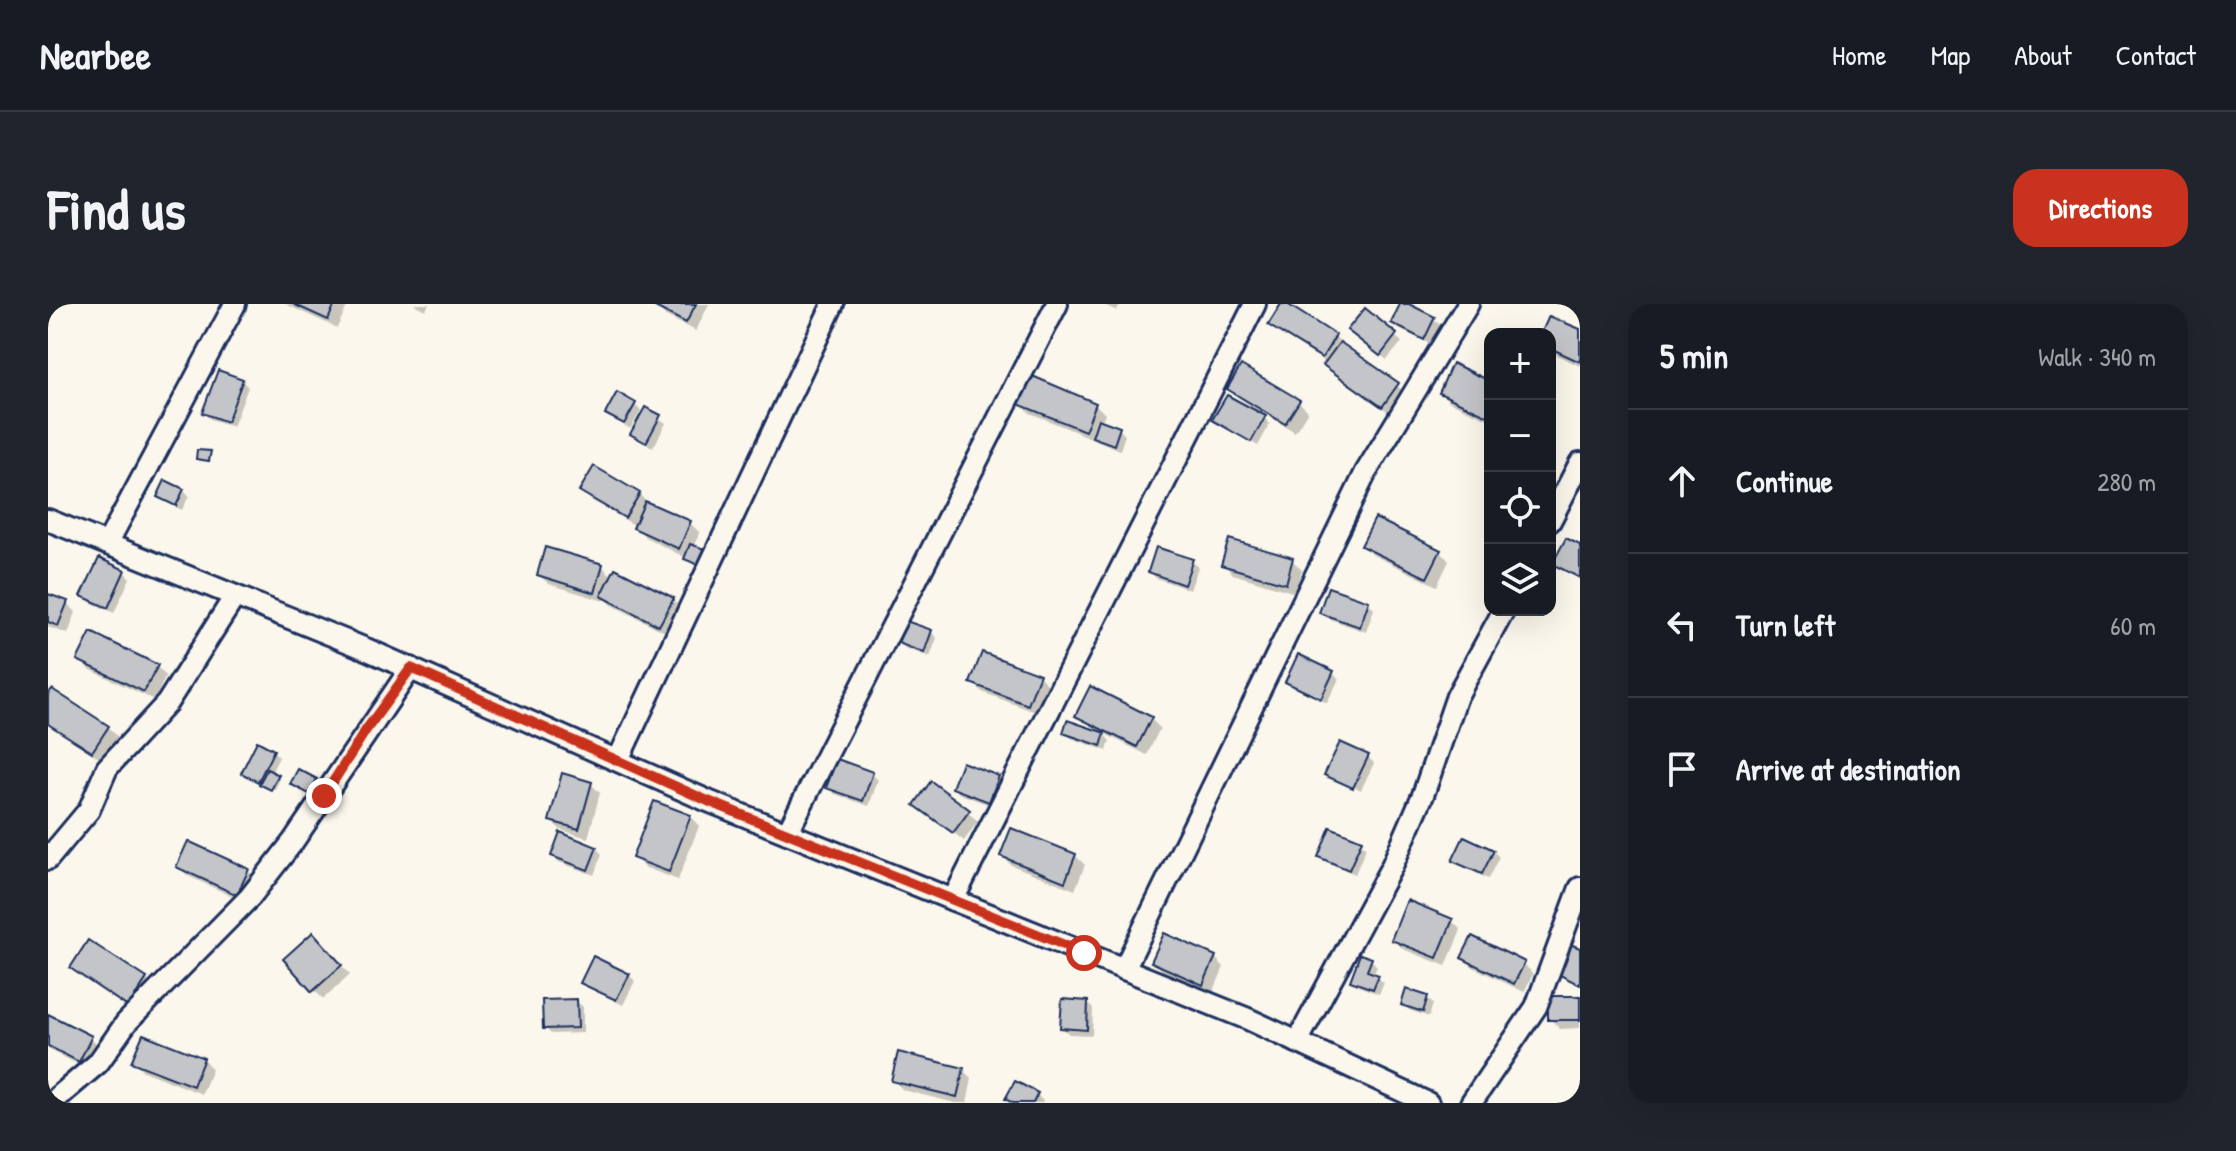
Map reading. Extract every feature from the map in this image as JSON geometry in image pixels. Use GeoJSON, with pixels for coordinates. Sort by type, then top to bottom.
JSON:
{"type":"FeatureCollection","features":[{"type":"Feature","properties":{"kind":"street"},"geometry":{"type":"LineString","coordinates":[[108,542],[235,304]]}},
{"type":"Feature","properties":{"kind":"street"},"geometry":{"type":"LineString","coordinates":[[618,760],[833,304]]}},
{"type":"Feature","properties":{"kind":"street"},"geometry":{"type":"LineString","coordinates":[[787,833],[1057,304]]}},
{"type":"Feature","properties":{"kind":"street"},"geometry":{"type":"LineString","coordinates":[[953,900],[1255,304]]}},
{"type":"Feature","properties":{"kind":"street"},"geometry":{"type":"LineString","coordinates":[[1124,969],[1366,472],[1468,304]]}},
{"type":"Feature","properties":{"kind":"street"},"geometry":{"type":"LineString","coordinates":[[1556,509],[1580,463]]}},
{"type":"Feature","properties":{"kind":"street"},"geometry":{"type":"LineString","coordinates":[[48,520],[411,668],[787,833],[1297,1042],[1428,1103]]}},
{"type":"Feature","properties":{"kind":"street"},"geometry":{"type":"LineString","coordinates":[[48,859],[89,810],[107,768],[167,703],[235,596]]}},
{"type":"Feature","properties":{"kind":"street"},"geometry":{"type":"LineString","coordinates":[[1297,1042],[1392,866],[1423,795],[1457,696],[1501,616]]}},
{"type":"Feature","properties":{"kind":"street"},"geometry":{"type":"LineString","coordinates":[[53,1098],[98,1063],[126,1023],[250,897],[292,843],[411,668]]}},
{"type":"Feature","properties":{"kind":"street"},"geometry":{"type":"LineString","coordinates":[[1471,1103],[1536,1007],[1580,888]]}},
{"type":"Feature","properties":{"kind":"building"},"geometry":{"type":"Polygon","coordinates":[[[293,304],[335,304],[328,320],[293,304]]]}},
{"type":"Feature","properties":{"kind":"building"},"geometry":{"type":"Polygon","coordinates":[[[656,304],[696,304],[686,323],[655,307],[656,304]]]}},
{"type":"Feature","properties":{"kind":"building"},"geometry":{"type":"Polygon","coordinates":[[[1281,304],[1287,304],[1336,335],[1322,358],[1268,325],[1281,304]]]}},
{"type":"Feature","properties":{"kind":"building"},"geometry":{"type":"Polygon","coordinates":[[[1400,304],[1409,304],[1435,317],[1424,340],[1391,323],[1400,304]]]}},
{"type":"Feature","properties":{"kind":"building"},"geometry":{"type":"Polygon","coordinates":[[[1365,308],[1397,334],[1380,356],[1347,330],[1365,308]]]}},
{"type":"Feature","properties":{"kind":"building"},"geometry":{"type":"Polygon","coordinates":[[[1549,316],[1580,329],[1580,362],[1556,351],[1556,328],[1544,328],[1549,316]]]}},
{"type":"Feature","properties":{"kind":"building"},"geometry":{"type":"Polygon","coordinates":[[[1340,342],[1399,383],[1382,407],[1323,365],[1340,342]]]}},
{"type":"Feature","properties":{"kind":"building"},"geometry":{"type":"Polygon","coordinates":[[[1452,363],[1484,378],[1484,414],[1439,393],[1452,363]]]}},
{"type":"Feature","properties":{"kind":"building"},"geometry":{"type":"Polygon","coordinates":[[[1241,365],[1300,400],[1285,424],[1227,389],[1241,365]]]}},
{"type":"Feature","properties":{"kind":"building"},"geometry":{"type":"Polygon","coordinates":[[[218,370],[243,379],[227,422],[202,413],[218,370]]]}},
{"type":"Feature","properties":{"kind":"building"},"geometry":{"type":"Polygon","coordinates":[[[1030,375],[1096,403],[1085,431],[1018,404],[1030,375]]]}},
{"type":"Feature","properties":{"kind":"building"},"geometry":{"type":"Polygon","coordinates":[[[617,392],[636,403],[624,424],[605,414],[617,392]]]}},
{"type":"Feature","properties":{"kind":"building"},"geometry":{"type":"Polygon","coordinates":[[[1227,395],[1266,416],[1251,442],[1212,420],[1227,395]]]}},
{"type":"Feature","properties":{"kind":"building"},"geometry":{"type":"Polygon","coordinates":[[[645,407],[661,415],[646,443],[630,434],[645,407]]]}},
{"type":"Feature","properties":{"kind":"building"},"geometry":{"type":"Polygon","coordinates":[[[1098,419],[1120,427],[1114,445],[1092,437],[1098,419]]]}},
{"type":"Feature","properties":{"kind":"building"},"geometry":{"type":"Polygon","coordinates":[[[197,450],[211,451],[209,461],[196,459],[197,450]]]}},
{"type":"Feature","properties":{"kind":"building"},"geometry":{"type":"Polygon","coordinates":[[[594,466],[640,493],[625,518],[579,491],[594,466]]]}},
{"type":"Feature","properties":{"kind":"building"},"geometry":{"type":"Polygon","coordinates":[[[165,480],[184,489],[176,506],[157,497],[165,480]]]}},
{"type":"Feature","properties":{"kind":"building"},"geometry":{"type":"Polygon","coordinates":[[[645,501],[691,521],[679,549],[633,528],[645,501]]]}},
{"type":"Feature","properties":{"kind":"building"},"geometry":{"type":"Polygon","coordinates":[[[1375,518],[1441,550],[1427,578],[1361,546],[1375,518]]]}},
{"type":"Feature","properties":{"kind":"building"},"geometry":{"type":"Polygon","coordinates":[[[1566,538],[1580,545],[1580,578],[1556,566],[1556,557],[1566,538]]]}},
{"type":"Feature","properties":{"kind":"building"},"geometry":{"type":"Polygon","coordinates":[[[1229,539],[1293,558],[1286,584],[1221,565],[1229,539]]]}},
{"type":"Feature","properties":{"kind":"building"},"geometry":{"type":"Polygon","coordinates":[[[690,544],[705,549],[699,565],[684,559],[690,544]]]}},
{"type":"Feature","properties":{"kind":"building"},"geometry":{"type":"Polygon","coordinates":[[[545,547],[603,564],[595,593],[537,575],[545,547]]]}},
{"type":"Feature","properties":{"kind":"building"},"geometry":{"type":"Polygon","coordinates":[[[1156,547],[1193,559],[1184,585],[1148,572],[1156,547]]]}},
{"type":"Feature","properties":{"kind":"building"},"geometry":{"type":"Polygon","coordinates":[[[99,558],[125,570],[108,608],[81,596],[99,558]]]}},
{"type":"Feature","properties":{"kind":"building"},"geometry":{"type":"Polygon","coordinates":[[[615,568],[674,598],[659,626],[601,596],[615,568]]]}},
{"type":"Feature","properties":{"kind":"building"},"geometry":{"type":"Polygon","coordinates":[[[1328,587],[1369,601],[1360,627],[1319,613],[1328,587]]]}},
{"type":"Feature","properties":{"kind":"building"},"geometry":{"type":"Polygon","coordinates":[[[48,594],[68,601],[58,626],[48,622],[48,594]]]}},
{"type":"Feature","properties":{"kind":"building"},"geometry":{"type":"Polygon","coordinates":[[[906,621],[932,630],[924,653],[898,643],[906,621]]]}},
{"type":"Feature","properties":{"kind":"building"},"geometry":{"type":"Polygon","coordinates":[[[91,632],[158,665],[144,692],[77,660],[91,632]]]}},
{"type":"Feature","properties":{"kind":"building"},"geometry":{"type":"Polygon","coordinates":[[[982,652],[1040,674],[1028,705],[970,683],[982,652]]]}},
{"type":"Feature","properties":{"kind":"building"},"geometry":{"type":"Polygon","coordinates":[[[1298,654],[1334,671],[1321,699],[1285,682],[1298,654]]]}},
{"type":"Feature","properties":{"kind":"building"},"geometry":{"type":"Polygon","coordinates":[[[1090,686],[1152,717],[1137,747],[1075,716],[1090,686]]]}},
{"type":"Feature","properties":{"kind":"building"},"geometry":{"type":"Polygon","coordinates":[[[52,689],[109,726],[92,752],[48,724],[48,694],[52,689]]]}},
{"type":"Feature","properties":{"kind":"building"},"geometry":{"type":"Polygon","coordinates":[[[1067,720],[1105,733],[1101,746],[1063,733],[1067,720]]]}},
{"type":"Feature","properties":{"kind":"building"},"geometry":{"type":"Polygon","coordinates":[[[257,741],[274,750],[258,782],[241,773],[257,741]]]}},
{"type":"Feature","properties":{"kind":"building"},"geometry":{"type":"Polygon","coordinates":[[[1340,742],[1369,755],[1353,788],[1324,775],[1340,742]]]}},
{"type":"Feature","properties":{"kind":"building"},"geometry":{"type":"Polygon","coordinates":[[[837,759],[873,772],[863,801],[826,788],[837,759]]]}},
{"type":"Feature","properties":{"kind":"building"},"geometry":{"type":"Polygon","coordinates":[[[962,762],[999,776],[989,802],[952,788],[962,762]]]}},
{"type":"Feature","properties":{"kind":"building"},"geometry":{"type":"Polygon","coordinates":[[[267,769],[279,775],[271,790],[259,784],[267,769]]]}},
{"type":"Feature","properties":{"kind":"building"},"geometry":{"type":"Polygon","coordinates":[[[298,769],[317,779],[309,794],[290,784],[298,769]]]}},
{"type":"Feature","properties":{"kind":"building"},"geometry":{"type":"Polygon","coordinates":[[[562,773],[592,782],[579,829],[549,821],[562,773]]]}},
{"type":"Feature","properties":{"kind":"building"},"geometry":{"type":"Polygon","coordinates":[[[931,781],[970,810],[953,833],[914,805],[931,781]]]}},
{"type":"Feature","properties":{"kind":"building"},"geometry":{"type":"Polygon","coordinates":[[[654,801],[691,815],[669,872],[632,858],[654,801]]]}},
{"type":"Feature","properties":{"kind":"building"},"geometry":{"type":"Polygon","coordinates":[[[1330,827],[1362,840],[1349,870],[1318,857],[1330,827]]]}},
{"type":"Feature","properties":{"kind":"building"},"geometry":{"type":"Polygon","coordinates":[[[1011,828],[1076,854],[1065,882],[1000,856],[1011,828]]]}},
{"type":"Feature","properties":{"kind":"building"},"geometry":{"type":"Polygon","coordinates":[[[560,832],[597,847],[588,870],[551,856],[560,832]]]}},
{"type":"Feature","properties":{"kind":"building"},"geometry":{"type":"Polygon","coordinates":[[[1464,836],[1494,850],[1482,874],[1452,861],[1464,836]]]}},
{"type":"Feature","properties":{"kind":"building"},"geometry":{"type":"Polygon","coordinates":[[[188,841],[249,869],[237,895],[176,867],[188,841]]]}},
{"type":"Feature","properties":{"kind":"building"},"geometry":{"type":"Polygon","coordinates":[[[1407,900],[1453,919],[1437,958],[1391,940],[1407,900]]]}},
{"type":"Feature","properties":{"kind":"building"},"geometry":{"type":"Polygon","coordinates":[[[313,932],[342,965],[312,992],[283,959],[313,932]]]}},
{"type":"Feature","properties":{"kind":"building"},"geometry":{"type":"Polygon","coordinates":[[[1164,933],[1216,956],[1203,985],[1151,962],[1164,933]]]}},
{"type":"Feature","properties":{"kind":"building"},"geometry":{"type":"Polygon","coordinates":[[[1472,936],[1525,962],[1514,984],[1461,958],[1472,936]]]}},
{"type":"Feature","properties":{"kind":"building"},"geometry":{"type":"Polygon","coordinates":[[[88,940],[147,978],[128,1007],[70,968],[88,940]]]}},
{"type":"Feature","properties":{"kind":"building"},"geometry":{"type":"Polygon","coordinates":[[[1570,944],[1580,948],[1580,985],[1556,973],[1570,944]]]}},
{"type":"Feature","properties":{"kind":"building"},"geometry":{"type":"Polygon","coordinates":[[[1360,954],[1372,958],[1367,971],[1379,975],[1373,989],[1350,981],[1360,954]]]}},
{"type":"Feature","properties":{"kind":"building"},"geometry":{"type":"Polygon","coordinates":[[[593,956],[630,974],[616,1000],[580,983],[593,956]]]}},
{"type":"Feature","properties":{"kind":"building"},"geometry":{"type":"Polygon","coordinates":[[[1406,989],[1428,996],[1423,1012],[1401,1005],[1406,989]]]}},
{"type":"Feature","properties":{"kind":"building"},"geometry":{"type":"Polygon","coordinates":[[[1548,996],[1580,996],[1580,1020],[1548,1020],[1548,996]]]}},
{"type":"Feature","properties":{"kind":"building"},"geometry":{"type":"Polygon","coordinates":[[[577,999],[578,1028],[543,1029],[542,1000],[577,999]]]}},
{"type":"Feature","properties":{"kind":"building"},"geometry":{"type":"Polygon","coordinates":[[[1062,999],[1088,1001],[1087,1030],[1060,1028],[1062,999]]]}},
{"type":"Feature","properties":{"kind":"building"},"geometry":{"type":"Polygon","coordinates":[[[48,1014],[92,1036],[79,1062],[48,1046],[48,1014]]]}},
{"type":"Feature","properties":{"kind":"building"},"geometry":{"type":"Polygon","coordinates":[[[143,1034],[204,1058],[193,1086],[131,1062],[143,1034]]]}},
{"type":"Feature","properties":{"kind":"building"},"geometry":{"type":"Polygon","coordinates":[[[898,1052],[964,1068],[957,1097],[891,1081],[898,1052]]]}},
{"type":"Feature","properties":{"kind":"building"},"geometry":{"type":"Polygon","coordinates":[[[1015,1081],[1038,1093],[1033,1103],[1013,1103],[1005,1099],[1015,1081]]]}},
{"type":"Feature","properties":{"kind":"route"},"geometry":{"type":"LineString","coordinates":[[324,796],[411,668],[708,801],[1084,953]]}}]}
